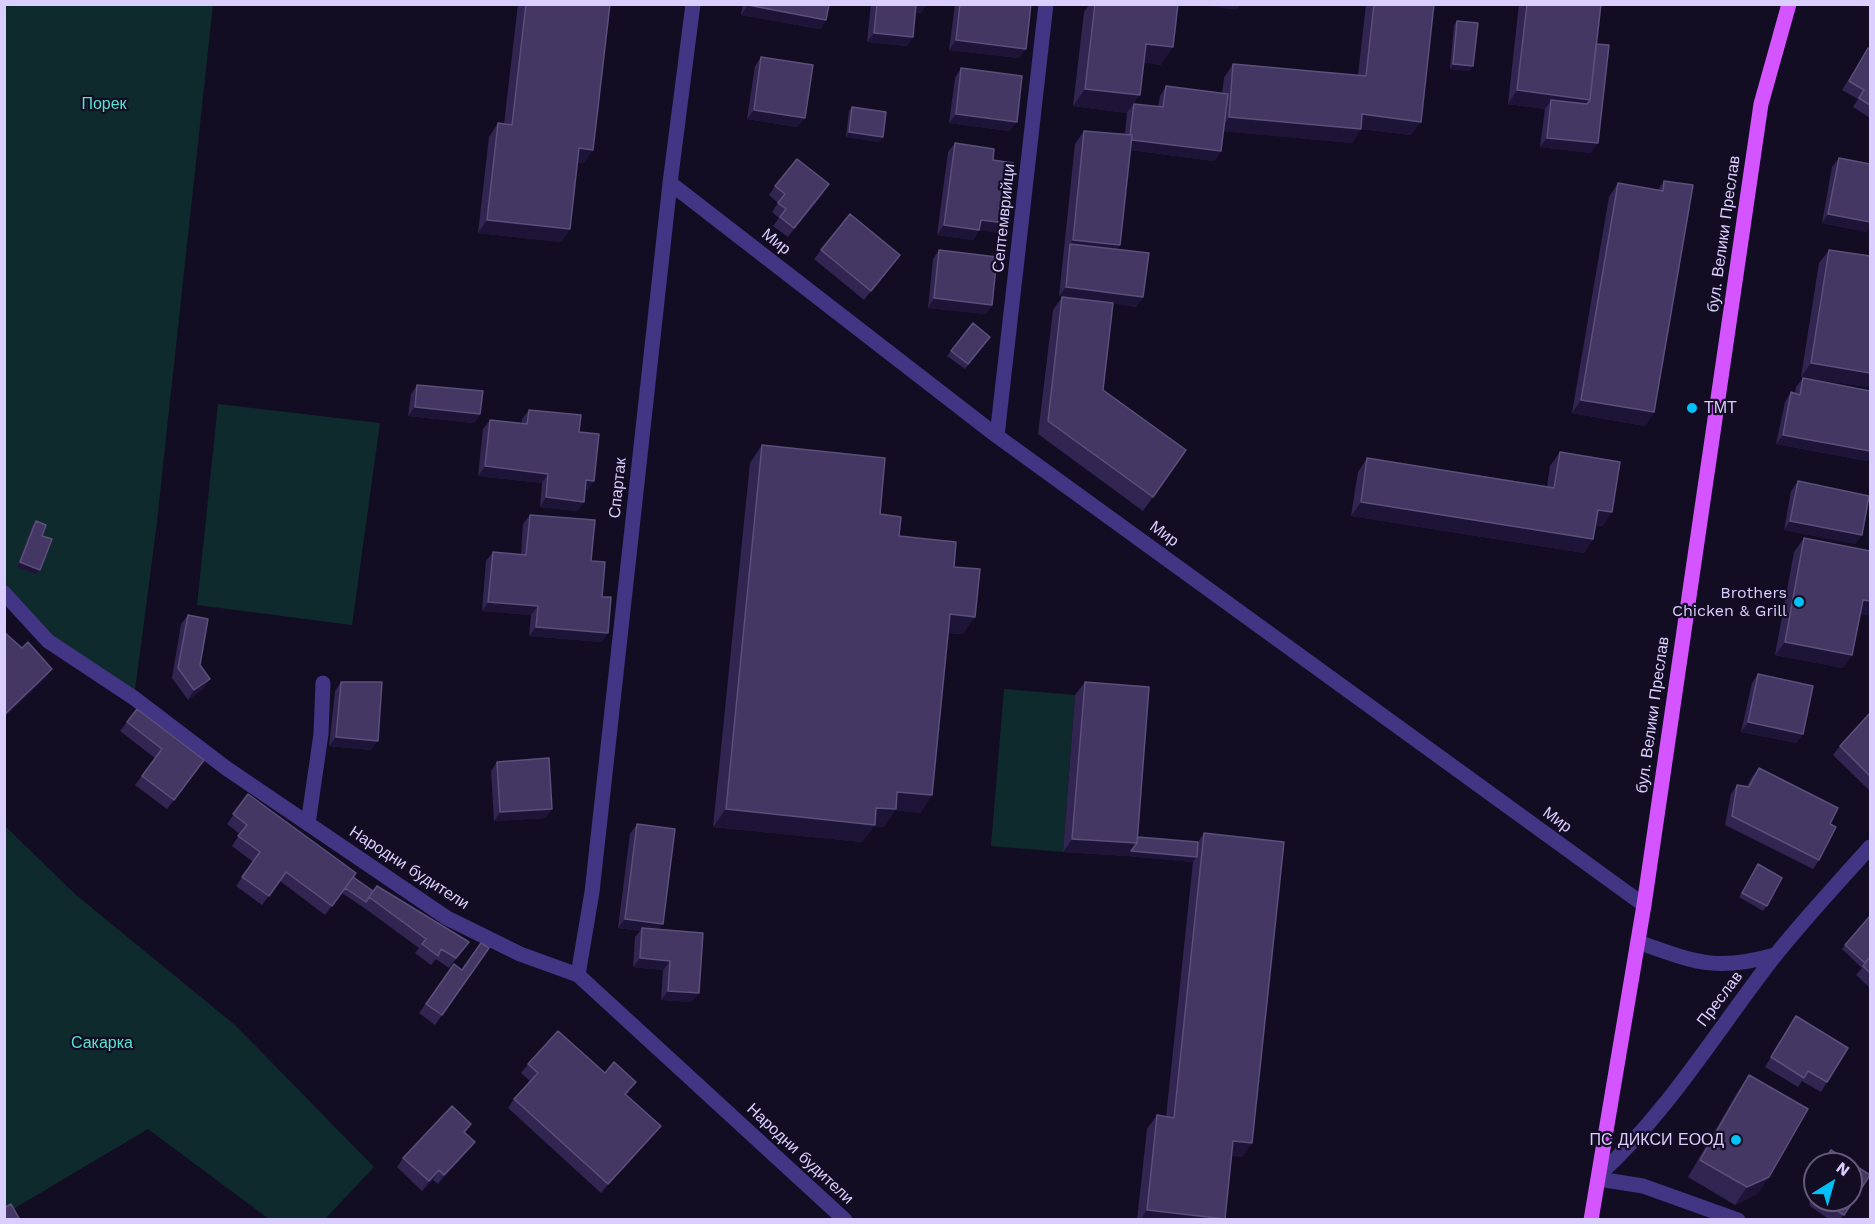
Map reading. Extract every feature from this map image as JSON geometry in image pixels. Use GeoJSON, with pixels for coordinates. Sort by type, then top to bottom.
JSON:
{"type":"FeatureCollection","features":[{"type":"Feature","properties":{"kind":"main road","name":"бул. Велики Преслав"},"geometry":{"type":"LineString","coordinates":[[1592,1220],[1644,905],[1761,104],[1789,4]]}},
{"type":"Feature","properties":{"kind":"street","name":"Спартак"},"geometry":{"type":"LineString","coordinates":[[578,975],[592,892],[670,183],[693,4]]}},
{"type":"Feature","properties":{"kind":"street","name":"Септемврийци"},"geometry":{"type":"LineString","coordinates":[[997,436],[1046,4]]}},
{"type":"Feature","properties":{"kind":"street","name":"Мир"},"geometry":{"type":"LineString","coordinates":[[670,183],[997,436],[1644,905]]}},
{"type":"Feature","properties":{"kind":"street","name":"Народни будители"},"geometry":{"type":"LineString","coordinates":[[4,593],[48,641],[134,698],[226,768],[447,918],[520,954],[578,975],[845,1220]]}},
{"type":"Feature","properties":{"kind":"street"},"geometry":{"type":"LineString","coordinates":[[308,824],[321,734],[323,683]]}},
{"type":"Feature","properties":{"kind":"street","name":"Преслав"},"geometry":{"type":"LineString","coordinates":[[1600,1176],[1632,1145],[1657,1115],[1775,956],[1870,847]]}},
{"type":"Feature","properties":{"kind":"street"},"geometry":{"type":"LineString","coordinates":[[1638,942],[1689,960],[1717,966],[1775,956]]}},
{"type":"Feature","properties":{"kind":"street"},"geometry":{"type":"LineString","coordinates":[[1600,1176],[1643,1186],[1738,1220]]}},
{"type":"Feature","properties":{"kind":"green space","name":"Порек"},"geometry":{"type":"Polygon","coordinates":[[[4,5],[213,5],[156,530],[134,698],[48,641],[5,593],[4,5]]]}},
{"type":"Feature","properties":{"kind":"green space"},"geometry":{"type":"Polygon","coordinates":[[[218,404],[380,423],[352,625],[197,605],[218,404]]]}},
{"type":"Feature","properties":{"kind":"green space"},"geometry":{"type":"Polygon","coordinates":[[[1004,689],[1075,695],[1063,852],[991,846],[1004,689]]]}},
{"type":"Feature","properties":{"kind":"green space","name":"Сакарка"},"geometry":{"type":"Polygon","coordinates":[[[4,825],[76,895],[235,1025],[374,1167],[325,1219],[269,1219],[148,1129],[5,1214],[4,825]]]}},
{"type":"Feature","properties":{"kind":"building"},"geometry":{"type":"Polygon","coordinates":[[[526,4],[610,4],[593,150],[579,148],[570,229],[487,220],[498,123],[512,125],[526,4]]]}},
{"type":"Feature","properties":{"kind":"building"},"geometry":{"type":"Polygon","coordinates":[[[748,4],[829,4],[826,20],[748,4]]]}},
{"type":"Feature","properties":{"kind":"building"},"geometry":{"type":"Polygon","coordinates":[[[877,4],[916,4],[913,37],[874,33],[877,4]]]}},
{"type":"Feature","properties":{"kind":"building"},"geometry":{"type":"Polygon","coordinates":[[[960,4],[1031,4],[1026,49],[956,40],[960,4]]]}},
{"type":"Feature","properties":{"kind":"building"},"geometry":{"type":"Polygon","coordinates":[[[1095,4],[1178,4],[1173,47],[1146,44],[1140,95],[1085,89],[1095,4]]]}},
{"type":"Feature","properties":{"kind":"building"},"geometry":{"type":"Polygon","coordinates":[[[1374,4],[1434,4],[1421,122],[1362,114],[1361,129],[1229,117],[1233,64],[1366,76],[1374,4]]]}},
{"type":"Feature","properties":{"kind":"building"},"geometry":{"type":"Polygon","coordinates":[[[1527,4],[1601,4],[1590,100],[1517,90],[1527,4]]]}},
{"type":"Feature","properties":{"kind":"building"},"geometry":{"type":"Polygon","coordinates":[[[1457,21],[1478,23],[1473,66],[1453,64],[1457,21]]]}},
{"type":"Feature","properties":{"kind":"building"},"geometry":{"type":"Polygon","coordinates":[[[1596,44],[1609,45],[1598,143],[1547,138],[1551,100],[1587,104],[1590,100],[1596,44]]]}},
{"type":"Feature","properties":{"kind":"building"},"geometry":{"type":"Polygon","coordinates":[[[1868,48],[1870,50],[1870,105],[1859,98],[1864,90],[1849,81],[1868,48]]]}},
{"type":"Feature","properties":{"kind":"building"},"geometry":{"type":"Polygon","coordinates":[[[761,57],[813,65],[805,118],[754,110],[761,57]]]}},
{"type":"Feature","properties":{"kind":"building"},"geometry":{"type":"Polygon","coordinates":[[[961,68],[1022,76],[1017,122],[956,114],[961,68]]]}},
{"type":"Feature","properties":{"kind":"building"},"geometry":{"type":"Polygon","coordinates":[[[1166,86],[1228,94],[1221,151],[1132,140],[1132,135],[1130,135],[1134,104],[1163,107],[1166,86]]]}},
{"type":"Feature","properties":{"kind":"building"},"geometry":{"type":"Polygon","coordinates":[[[852,107],[886,112],[883,137],[849,132],[852,107]]]}},
{"type":"Feature","properties":{"kind":"building"},"geometry":{"type":"Polygon","coordinates":[[[1084,131],[1132,135],[1120,245],[1073,240],[1084,131]]]}},
{"type":"Feature","properties":{"kind":"building"},"geometry":{"type":"Polygon","coordinates":[[[955,143],[994,149],[993,160],[1013,163],[1005,223],[981,220],[979,230],[944,225],[955,143]]]}},
{"type":"Feature","properties":{"kind":"building"},"geometry":{"type":"Polygon","coordinates":[[[1839,158],[1870,164],[1870,222],[1828,214],[1839,158]]]}},
{"type":"Feature","properties":{"kind":"building"},"geometry":{"type":"Polygon","coordinates":[[[797,159],[829,184],[794,228],[780,217],[786,209],[778,203],[785,194],[775,186],[797,159]]]}},
{"type":"Feature","properties":{"kind":"building"},"geometry":{"type":"Polygon","coordinates":[[[1664,181],[1693,185],[1654,412],[1581,400],[1618,183],[1663,191],[1664,181]]]}},
{"type":"Feature","properties":{"kind":"building"},"geometry":{"type":"Polygon","coordinates":[[[850,214],[900,255],[871,291],[821,250],[850,214]]]}},
{"type":"Feature","properties":{"kind":"building"},"geometry":{"type":"Polygon","coordinates":[[[1070,244],[1149,253],[1143,297],[1066,287],[1070,244]]]}},
{"type":"Feature","properties":{"kind":"building"},"geometry":{"type":"Polygon","coordinates":[[[939,250],[997,257],[992,305],[934,298],[939,250]]]}},
{"type":"Feature","properties":{"kind":"building"},"geometry":{"type":"Polygon","coordinates":[[[1829,250],[1870,256],[1870,373],[1811,363],[1829,250]]]}},
{"type":"Feature","properties":{"kind":"building"},"geometry":{"type":"Polygon","coordinates":[[[1062,297],[1113,303],[1103,390],[1186,450],[1153,497],[1048,421],[1062,297]]]}},
{"type":"Feature","properties":{"kind":"building"},"geometry":{"type":"Polygon","coordinates":[[[973,323],[990,337],[968,364],[951,351],[973,323]]]}},
{"type":"Feature","properties":{"kind":"building"},"geometry":{"type":"Polygon","coordinates":[[[1803,378],[1870,391],[1870,451],[1783,435],[1791,392],[1800,395],[1803,378]]]}},
{"type":"Feature","properties":{"kind":"building"},"geometry":{"type":"Polygon","coordinates":[[[417,385],[483,391],[480,414],[415,407],[417,385]]]}},
{"type":"Feature","properties":{"kind":"building"},"geometry":{"type":"Polygon","coordinates":[[[529,410],[581,415],[579,432],[599,434],[594,481],[586,480],[584,502],[546,497],[548,474],[485,466],[490,420],[527,424],[529,410]]]}},
{"type":"Feature","properties":{"kind":"building"},"geometry":{"type":"Polygon","coordinates":[[[762,445],[885,458],[880,514],[901,517],[899,536],[956,542],[954,567],[980,569],[975,617],[950,614],[932,795],[897,792],[896,809],[876,808],[875,825],[726,809],[762,445]]]}},
{"type":"Feature","properties":{"kind":"building"},"geometry":{"type":"Polygon","coordinates":[[[1560,452],[1620,462],[1612,512],[1598,510],[1593,539],[1361,502],[1367,458],[1554,488],[1560,452]]]}},
{"type":"Feature","properties":{"kind":"building"},"geometry":{"type":"Polygon","coordinates":[[[1798,481],[1869,496],[1862,535],[1790,521],[1798,481]]]}},
{"type":"Feature","properties":{"kind":"building"},"geometry":{"type":"Polygon","coordinates":[[[530,515],[595,520],[591,561],[605,562],[602,597],[611,597],[608,633],[536,627],[538,606],[488,602],[493,552],[526,555],[530,515]]]}},
{"type":"Feature","properties":{"kind":"building"},"geometry":{"type":"Polygon","coordinates":[[[36,521],[46,525],[42,536],[52,539],[40,570],[20,562],[36,521]]]}},
{"type":"Feature","properties":{"kind":"building"},"geometry":{"type":"Polygon","coordinates":[[[1804,538],[1870,551],[1870,601],[1863,600],[1852,655],[1785,642],[1804,538]]]}},
{"type":"Feature","properties":{"kind":"building"},"geometry":{"type":"Polygon","coordinates":[[[188,615],[208,619],[200,665],[210,679],[194,690],[178,668],[188,615]]]}},
{"type":"Feature","properties":{"kind":"building"},"geometry":{"type":"Polygon","coordinates":[[[4,632],[22,648],[28,642],[52,669],[4,715],[4,632]]]}},
{"type":"Feature","properties":{"kind":"building"},"geometry":{"type":"Polygon","coordinates":[[[1758,674],[1813,686],[1803,734],[1748,722],[1758,674]]]}},
{"type":"Feature","properties":{"kind":"building"},"geometry":{"type":"Polygon","coordinates":[[[341,682],[382,682],[378,741],[336,737],[341,682]]]}},
{"type":"Feature","properties":{"kind":"building"},"geometry":{"type":"Polygon","coordinates":[[[1085,682],[1149,687],[1137,843],[1072,839],[1085,682]]]}},
{"type":"Feature","properties":{"kind":"building"},"geometry":{"type":"Polygon","coordinates":[[[137,709],[204,760],[174,800],[142,776],[162,749],[127,722],[137,709]]]}},
{"type":"Feature","properties":{"kind":"building"},"geometry":{"type":"Polygon","coordinates":[[[1870,713],[1870,776],[1840,746],[1870,713]]]}},
{"type":"Feature","properties":{"kind":"building"},"geometry":{"type":"Polygon","coordinates":[[[549,758],[552,809],[500,812],[497,762],[549,758]]]}},
{"type":"Feature","properties":{"kind":"building"},"geometry":{"type":"Polygon","coordinates":[[[1759,768],[1838,808],[1830,824],[1836,827],[1819,860],[1732,816],[1737,785],[1749,787],[1759,768]]]}},
{"type":"Feature","properties":{"kind":"building"},"geometry":{"type":"Polygon","coordinates":[[[248,794],[356,873],[332,906],[286,872],[269,896],[242,877],[260,852],[238,836],[247,825],[233,814],[248,794]]]}},
{"type":"Feature","properties":{"kind":"building"},"geometry":{"type":"Polygon","coordinates":[[[637,824],[675,829],[663,924],[625,919],[637,824]]]}},
{"type":"Feature","properties":{"kind":"building"},"geometry":{"type":"Polygon","coordinates":[[[1204,833],[1284,842],[1252,1143],[1233,1141],[1225,1219],[1147,1210],[1157,1115],[1174,1118],[1204,833]]]}},
{"type":"Feature","properties":{"kind":"building"},"geometry":{"type":"Polygon","coordinates":[[[1138,837],[1198,842],[1197,857],[1131,851],[1138,837]]]}},
{"type":"Feature","properties":{"kind":"building"},"geometry":{"type":"Polygon","coordinates":[[[1758,864],[1782,878],[1767,906],[1742,893],[1758,864]]]}},
{"type":"Feature","properties":{"kind":"building"},"geometry":{"type":"Polygon","coordinates":[[[353,877],[373,891],[366,902],[345,888],[353,877]]]}},
{"type":"Feature","properties":{"kind":"building"},"geometry":{"type":"Polygon","coordinates":[[[377,886],[469,942],[456,958],[441,949],[438,956],[422,944],[426,939],[369,897],[377,886]]]}},
{"type":"Feature","properties":{"kind":"building"},"geometry":{"type":"Polygon","coordinates":[[[1870,916],[1870,957],[1865,963],[1845,945],[1870,916]]]}},
{"type":"Feature","properties":{"kind":"building"},"geometry":{"type":"Polygon","coordinates":[[[642,928],[703,933],[699,993],[668,991],[670,961],[640,958],[642,928]]]}},
{"type":"Feature","properties":{"kind":"building"},"geometry":{"type":"Polygon","coordinates":[[[481,943],[489,948],[442,1015],[426,1004],[454,964],[462,970],[481,943]]]}},
{"type":"Feature","properties":{"kind":"building"},"geometry":{"type":"Polygon","coordinates":[[[1870,957],[1870,973],[1863,966],[1870,957]]]}},
{"type":"Feature","properties":{"kind":"building"},"geometry":{"type":"Polygon","coordinates":[[[1796,1016],[1848,1048],[1827,1082],[1808,1071],[1804,1078],[1771,1057],[1796,1016]]]}},
{"type":"Feature","properties":{"kind":"building"},"geometry":{"type":"Polygon","coordinates":[[[558,1031],[605,1073],[614,1062],[636,1082],[625,1094],[661,1126],[608,1184],[514,1099],[538,1073],[528,1064],[558,1031]]]}},
{"type":"Feature","properties":{"kind":"building"},"geometry":{"type":"Polygon","coordinates":[[[1749,1075],[1808,1109],[1769,1177],[1747,1187],[1700,1160],[1749,1075]]]}},
{"type":"Feature","properties":{"kind":"building"},"geometry":{"type":"Polygon","coordinates":[[[452,1106],[471,1124],[464,1132],[475,1142],[444,1175],[439,1170],[429,1181],[403,1158],[452,1106]]]}},
{"type":"Feature","properties":{"kind":"building"},"geometry":{"type":"Polygon","coordinates":[[[1863,1171],[1870,1175],[1863,1186],[1863,1171]]]}},
{"type":"Feature","properties":{"kind":"building"},"geometry":{"type":"Polygon","coordinates":[[[11,1204],[20,1220],[4,1220],[4,1208],[11,1204]]]}},
{"type":"Feature","properties":{"kind":"place","name":"ТМТ"},"geometry":{"type":"Point","coordinates":[1692,408]}},
{"type":"Feature","properties":{"kind":"place","name":"Brothers Chicken & Grill"},"geometry":{"type":"Point","coordinates":[1799,602]}},
{"type":"Feature","properties":{"kind":"place","name":"ПС ДИКСИ ЕООД"},"geometry":{"type":"Point","coordinates":[1736,1140]}}]}
